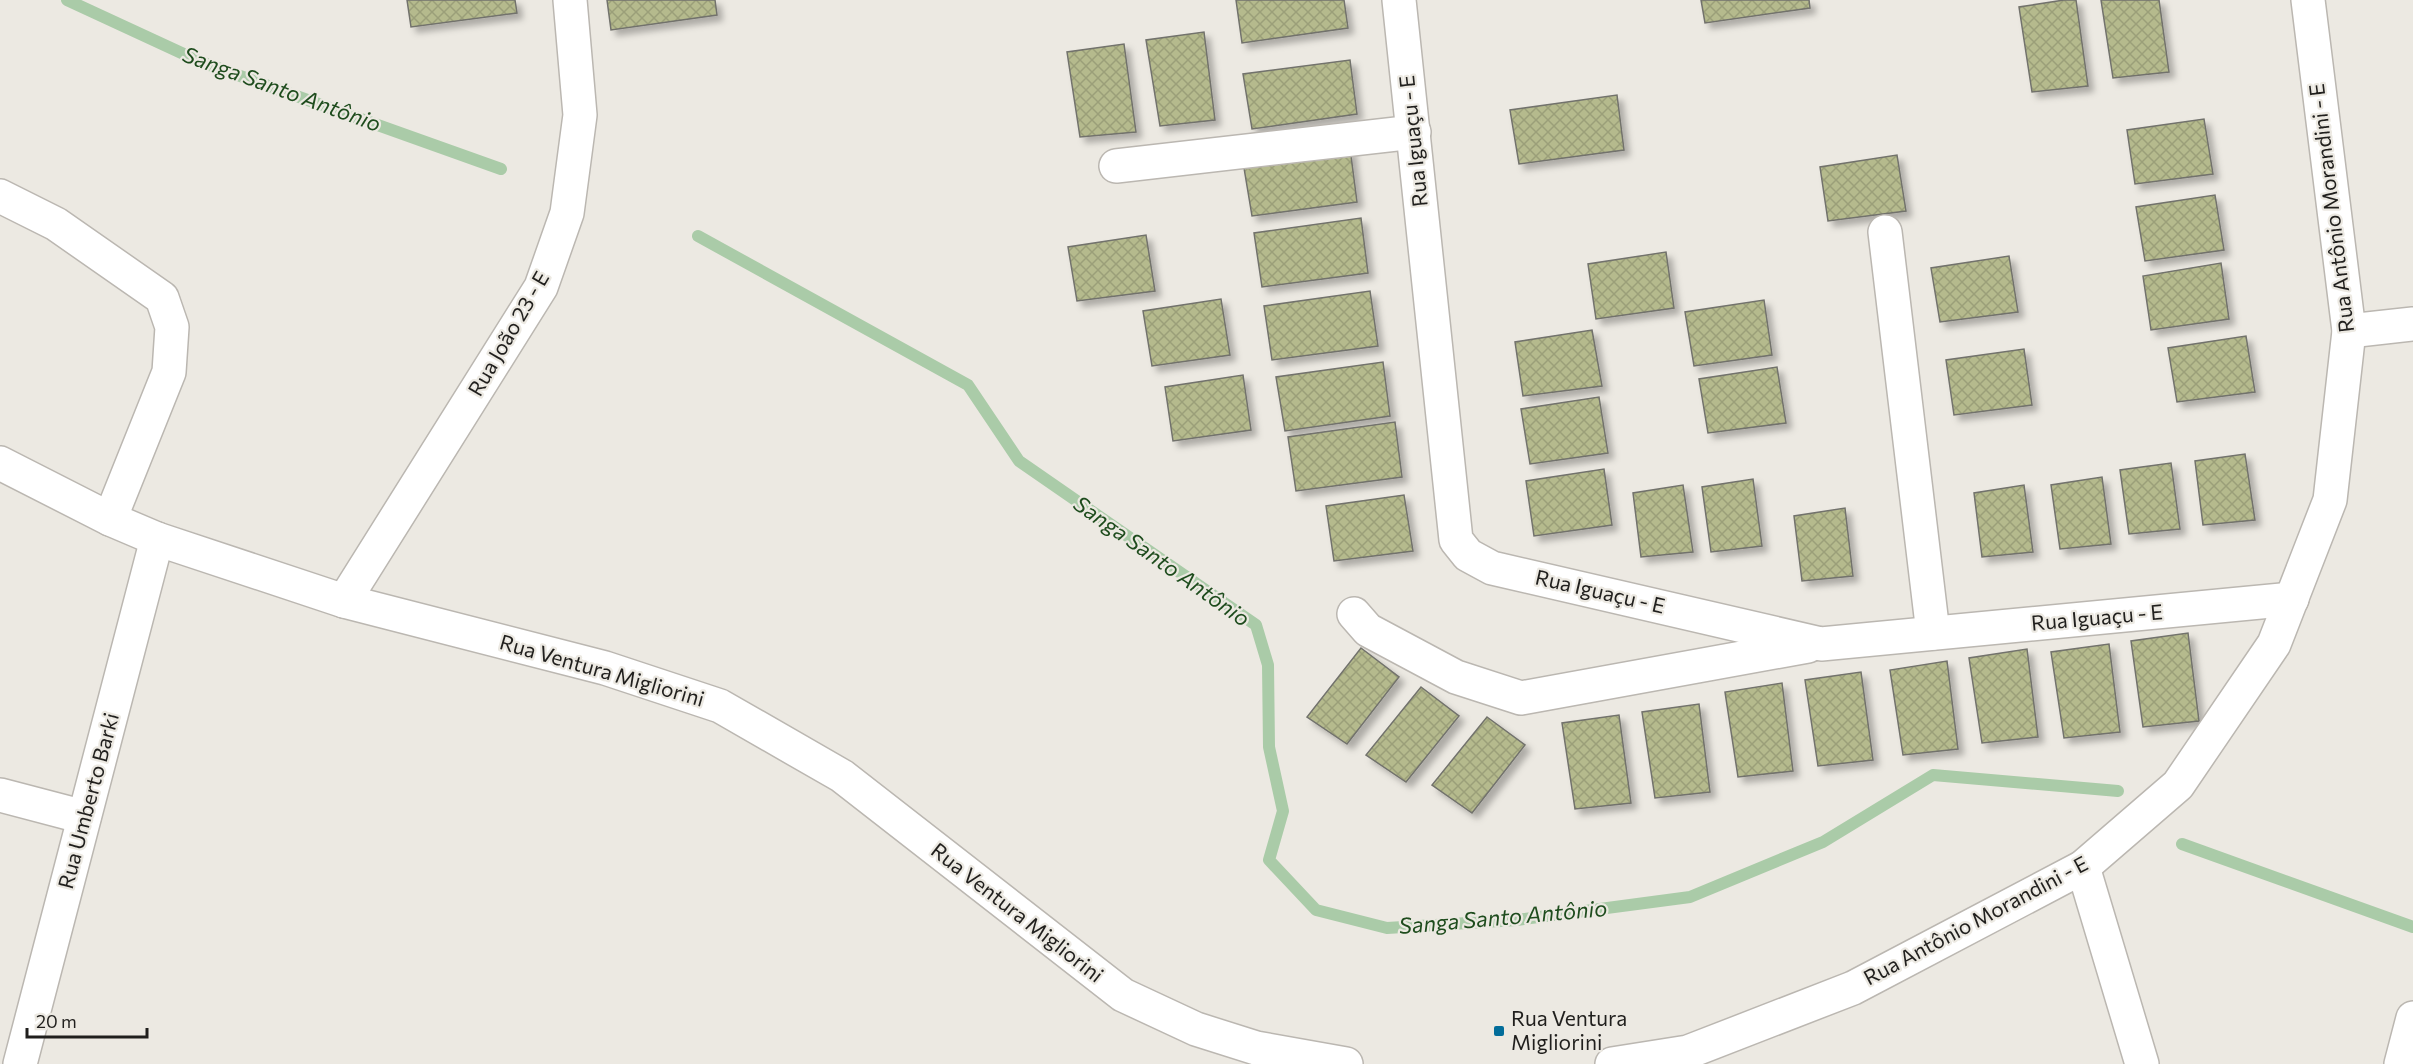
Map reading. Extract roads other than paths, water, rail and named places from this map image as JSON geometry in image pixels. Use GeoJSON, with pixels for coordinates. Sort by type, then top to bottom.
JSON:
{"type":"FeatureCollection","features":[{"type":"Feature","properties":{"kind":"street","name":"Rua João 23 - E"},"geometry":{"type":"LineString","coordinates":[[344,601],[542,287],[567,213],[580,115],[570,0]]}},
{"type":"Feature","properties":{"kind":"street","name":"Rua Iguaçu - E"},"geometry":{"type":"LineString","coordinates":[[1399,0],[1456,540],[1468,555],[1492,568],[1821,644],[2292,599]]}},
{"type":"Feature","properties":{"kind":"street","name":"Rua Antônio Morandini - E"},"geometry":{"type":"LineString","coordinates":[[1689,1058],[1853,988],[2083,867],[2178,785],[2274,644],[2330,500],[2349,331],[2308,0]]}},
{"type":"Feature","properties":{"kind":"street"},"geometry":{"type":"LineString","coordinates":[[1116,166],[1414,132]]}},
{"type":"Feature","properties":{"kind":"street"},"geometry":{"type":"LineString","coordinates":[[0,195],[56,224],[162,298],[172,327],[169,372],[110,519]]}},
{"type":"Feature","properties":{"kind":"street"},"geometry":{"type":"LineString","coordinates":[[1885,232],[1933,633]]}},
{"type":"Feature","properties":{"kind":"street"},"geometry":{"type":"LineString","coordinates":[[2349,331],[2413,324]]}},
{"type":"Feature","properties":{"kind":"street","name":"Rua Ventura Migliorini"},"geometry":{"type":"LineString","coordinates":[[0,463],[110,519],[157,538],[344,601],[604,668],[720,706],[842,776],[1123,994],[1196,1029],[1256,1048],[1346,1064]]}},
{"type":"Feature","properties":{"kind":"street","name":"Rua Umberto Barki"},"geometry":{"type":"LineString","coordinates":[[20,1064],[157,538]]}},
{"type":"Feature","properties":{"kind":"street"},"geometry":{"type":"LineString","coordinates":[[1354,614],[1368,630],[1456,677],[1521,698],[1821,644]]}},
{"type":"Feature","properties":{"kind":"street"},"geometry":{"type":"LineString","coordinates":[[0,795],[84,817]]}},
{"type":"Feature","properties":{"kind":"street"},"geometry":{"type":"LineString","coordinates":[[2083,867],[2142,1064]]}},
{"type":"Feature","properties":{"kind":"street"},"geometry":{"type":"LineString","coordinates":[[2400,1064],[2413,1018]]}},
{"type":"Feature","properties":{"kind":"street"},"geometry":{"type":"LineString","coordinates":[[1612,1064],[1689,1058]]}},
{"type":"Feature","properties":{"kind":"waterway","name":"Sanga Santo Antônio"},"geometry":{"type":"LineString","coordinates":[[67,0],[201,62],[501,169]]}},
{"type":"Feature","properties":{"kind":"waterway","name":"Sanga Santo Antônio"},"geometry":{"type":"LineString","coordinates":[[698,236],[968,385],[1019,461],[1256,625],[1268,665],[1269,747],[1283,811],[1269,860],[1316,910],[1387,928],[1517,920],[1690,897],[1823,842],[1933,775],[2118,791]]}},
{"type":"Feature","properties":{"kind":"waterway","name":"Sanga Santo Antônio"},"geometry":{"type":"LineString","coordinates":[[2182,844],[2413,927]]}},
{"type":"Feature","properties":{"kind":"place","name":"Rua Ventura Migliorini"},"geometry":{"type":"Point","coordinates":[1499,1031]}}]}
